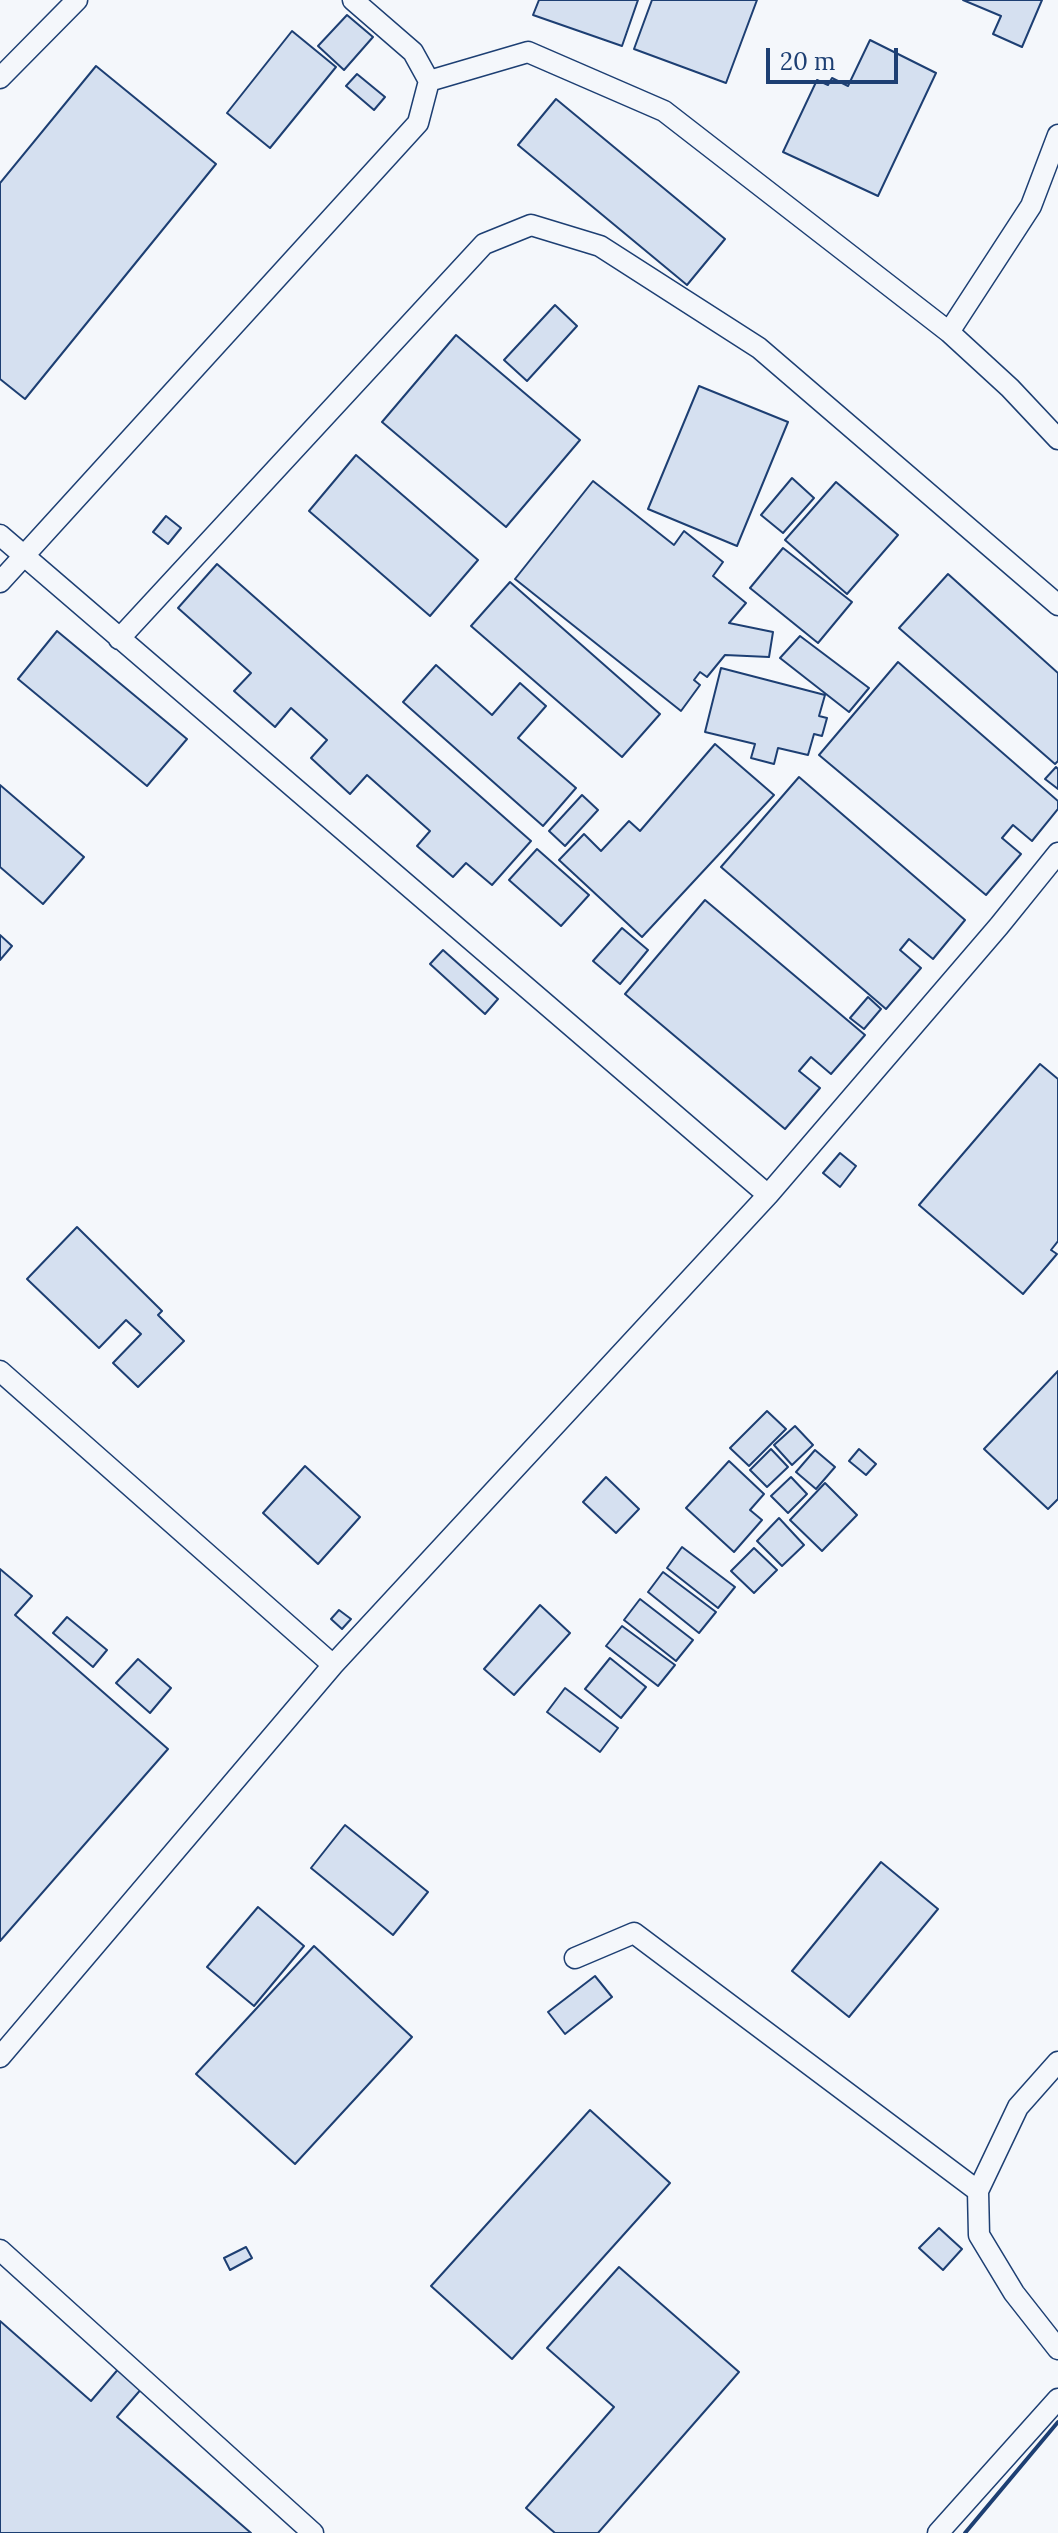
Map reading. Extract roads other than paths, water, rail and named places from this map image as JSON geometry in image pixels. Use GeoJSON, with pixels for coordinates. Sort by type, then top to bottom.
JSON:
{"type":"FeatureCollection","features":[{"type":"Feature","properties":{"kind":"lane"},"geometry":{"type":"LineString","coordinates":[[0,78],[77,0]]}},
{"type":"Feature","properties":{"kind":"lane"},"geometry":{"type":"LineString","coordinates":[[0,582],[418,123],[429,81],[413,52],[353,0]]}},
{"type":"Feature","properties":{"kind":"lane"},"geometry":{"type":"LineString","coordinates":[[429,81],[528,52],[664,111],[949,332],[1010,388],[1058,439]]}},
{"type":"Feature","properties":{"kind":"lane"},"geometry":{"type":"LineString","coordinates":[[949,332],[1031,206],[1058,135]]}},
{"type":"Feature","properties":{"kind":"lane"},"geometry":{"type":"LineString","coordinates":[[119,639],[484,244],[531,225],[600,246],[759,348],[1058,605]]}},
{"type":"Feature","properties":{"kind":"lane"},"geometry":{"type":"LineString","coordinates":[[0,535],[768,1195]]}},
{"type":"Feature","properties":{"kind":"lane"},"geometry":{"type":"LineString","coordinates":[[0,2057],[333,1665],[768,1195],[1058,853]]}},
{"type":"Feature","properties":{"kind":"lane"},"geometry":{"type":"LineString","coordinates":[[0,1371],[333,1665]]}},
{"type":"Feature","properties":{"kind":"lane"},"geometry":{"type":"LineString","coordinates":[[575,1958],[634,1933],[978,2191]]}},
{"type":"Feature","properties":{"kind":"lane"},"geometry":{"type":"LineString","coordinates":[[1058,2062],[1018,2107],[978,2191],[979,2235],[1014,2293],[1058,2349]]}},
{"type":"Feature","properties":{"kind":"lane"},"geometry":{"type":"LineString","coordinates":[[0,2250],[313,2533]]}},
{"type":"Feature","properties":{"kind":"lane"},"geometry":{"type":"LineString","coordinates":[[938,2533],[1058,2399]]}}]}
